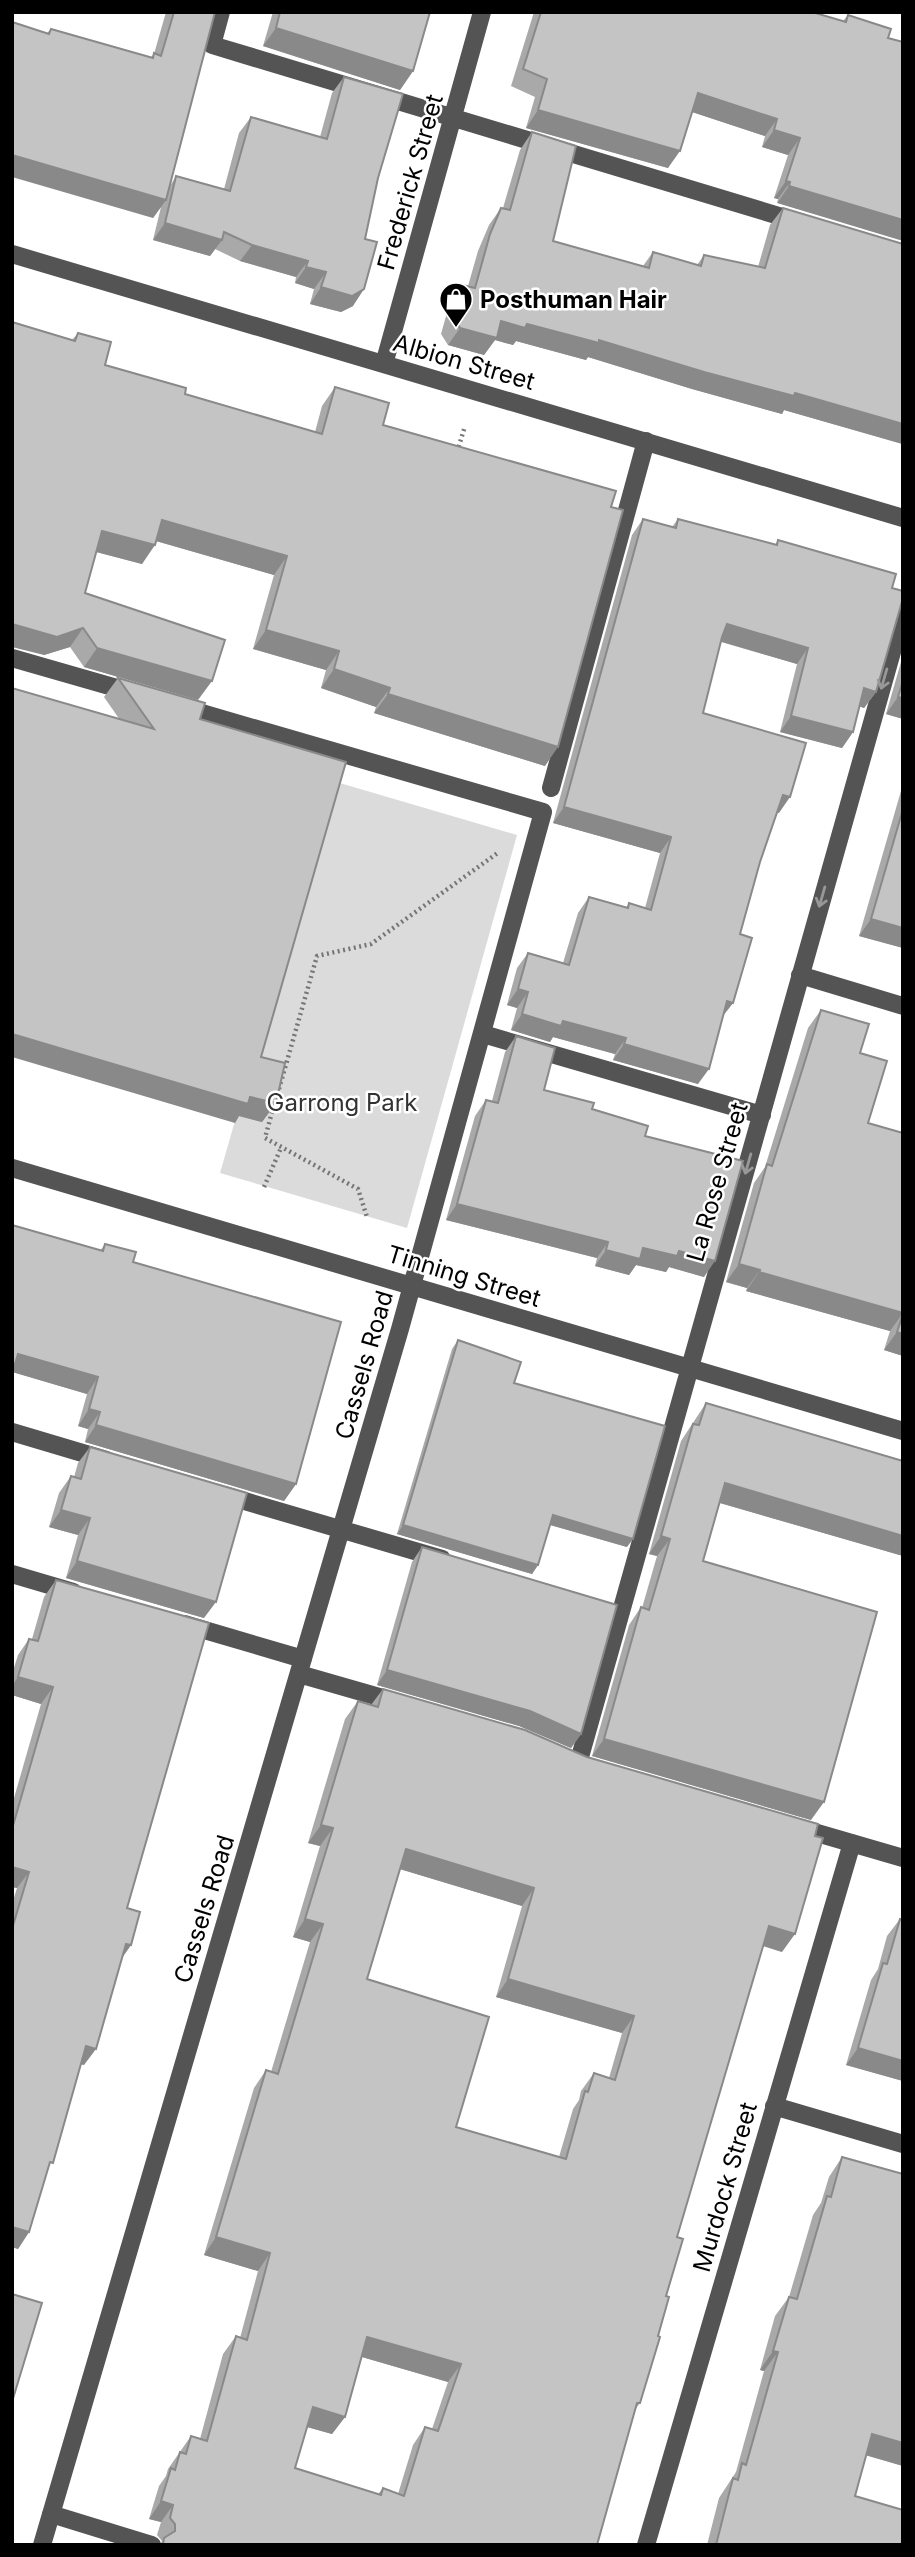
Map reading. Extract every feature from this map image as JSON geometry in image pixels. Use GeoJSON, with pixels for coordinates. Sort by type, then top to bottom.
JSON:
{"type":"FeatureCollection","features":[{"type":"Feature","properties":{"kind":"street"},"geometry":{"type":"LineString","coordinates":[[221,12],[212,46],[823,229]]}},
{"type":"Feature","properties":{"kind":"street","name":"Frederick Street"},"geometry":{"type":"LineString","coordinates":[[384,364],[482,12]]}},
{"type":"Feature","properties":{"kind":"street","name":"Albion Street"},"geometry":{"type":"LineString","coordinates":[[12,254],[903,518]]}},
{"type":"Feature","properties":{"kind":"street"},"geometry":{"type":"LineString","coordinates":[[551,788],[646,441]]}},
{"type":"Feature","properties":{"kind":"street","name":"La Rose Street"},"geometry":{"type":"LineString","coordinates":[[578,1764],[615,1610],[691,1369],[903,613]]}},
{"type":"Feature","properties":{"kind":"street","name":"Cassels Road"},"geometry":{"type":"LineString","coordinates":[[12,658],[543,812],[413,1287],[42,2545]]}},
{"type":"Feature","properties":{"kind":"street"},"geometry":{"type":"LineString","coordinates":[[800,975],[903,1006]]}},
{"type":"Feature","properties":{"kind":"street"},"geometry":{"type":"LineString","coordinates":[[483,1034],[762,1115]]}},
{"type":"Feature","properties":{"kind":"street","name":"Tinning Street"},"geometry":{"type":"LineString","coordinates":[[12,1168],[903,1431]]}},
{"type":"Feature","properties":{"kind":"street"},"geometry":{"type":"LineString","coordinates":[[12,1432],[118,1464]]}},
{"type":"Feature","properties":{"kind":"street"},"geometry":{"type":"LineString","coordinates":[[211,1491],[465,1566]]}},
{"type":"Feature","properties":{"kind":"street"},"geometry":{"type":"LineString","coordinates":[[12,1574],[96,1599]]}},
{"type":"Feature","properties":{"kind":"street"},"geometry":{"type":"LineString","coordinates":[[161,1618],[424,1710]]}},
{"type":"Feature","properties":{"kind":"street"},"geometry":{"type":"LineString","coordinates":[[773,1820],[903,1858]]}},
{"type":"Feature","properties":{"kind":"street","name":"Murdock Street"},"geometry":{"type":"LineString","coordinates":[[646,2545],[852,1843]]}},
{"type":"Feature","properties":{"kind":"street"},"geometry":{"type":"LineString","coordinates":[[774,2106],[903,2144]]}},
{"type":"Feature","properties":{"kind":"street"},"geometry":{"type":"LineString","coordinates":[[51,2514],[152,2545]]}},
{"type":"Feature","properties":{"kind":"path"},"geometry":{"type":"LineString","coordinates":[[454,461],[465,426]]}},
{"type":"Feature","properties":{"kind":"path"},"geometry":{"type":"LineString","coordinates":[[367,1217],[358,1189],[265,1138],[317,956],[371,944],[505,847]]}},
{"type":"Feature","properties":{"kind":"path"},"geometry":{"type":"LineString","coordinates":[[264,1187],[281,1148]]}},
{"type":"Feature","properties":{"kind":"green space","name":"Garrong Park"},"geometry":{"type":"Polygon","coordinates":[[[333,781],[517,835],[407,1228],[220,1173],[333,781]]]}},
{"type":"Feature","properties":{"kind":"building"},"geometry":{"type":"Polygon","coordinates":[[[174,12],[215,12],[166,200],[12,155],[12,22],[49,34],[51,29],[153,58],[154,53],[161,56],[174,12]]]}},
{"type":"Feature","properties":{"kind":"building"},"geometry":{"type":"Polygon","coordinates":[[[280,12],[430,12],[413,71],[276,28],[280,12]]]}},
{"type":"Feature","properties":{"kind":"building"},"geometry":{"type":"Polygon","coordinates":[[[541,12],[812,12],[846,22],[848,15],[891,29],[888,38],[903,42],[903,220],[789,186],[790,182],[786,181],[800,138],[774,130],[777,119],[698,93],[680,151],[538,110],[547,79],[523,69],[541,12]]]}},
{"type":"Feature","properties":{"kind":"building"},"geometry":{"type":"Polygon","coordinates":[[[344,77],[403,94],[378,178],[365,239],[377,242],[364,289],[352,296],[321,287],[326,272],[306,267],[308,261],[252,245],[224,232],[222,240],[165,223],[176,176],[230,191],[251,117],[327,139],[344,77]]]}},
{"type":"Feature","properties":{"kind":"building"},"geometry":{"type":"Polygon","coordinates":[[[532,132],[576,146],[553,241],[649,268],[653,252],[701,266],[704,255],[765,268],[783,208],[903,244],[903,424],[795,393],[794,396],[704,372],[599,340],[599,343],[527,324],[525,328],[501,321],[497,338],[460,328],[453,316],[462,285],[475,288],[490,234],[501,208],[510,210],[532,132]]]}},
{"type":"Feature","properties":{"kind":"building"},"geometry":{"type":"Polygon","coordinates":[[[12,322],[75,341],[78,333],[111,342],[105,365],[186,388],[185,394],[322,434],[335,387],[389,403],[383,425],[616,491],[611,507],[623,510],[558,747],[388,694],[390,688],[334,669],[339,651],[266,630],[287,556],[162,520],[155,545],[102,531],[85,593],[225,640],[212,681],[97,648],[83,628],[57,637],[12,624],[12,322]]]}},
{"type":"Feature","properties":{"kind":"building"},"geometry":{"type":"Polygon","coordinates":[[[643,519],[676,528],[678,519],[777,545],[778,540],[896,574],[892,588],[903,591],[876,692],[864,688],[853,732],[791,716],[808,648],[727,624],[703,713],[806,743],[790,797],[783,795],[760,862],[740,934],[752,938],[733,1003],[727,1001],[709,1069],[624,1044],[626,1038],[563,1021],[561,1026],[522,1014],[528,992],[518,989],[528,953],[569,965],[589,897],[628,908],[629,903],[651,910],[671,837],[564,807],[643,519]]]}},
{"type":"Feature","properties":{"kind":"building"},"geometry":{"type":"Polygon","coordinates":[[[118,678],[205,703],[200,719],[346,762],[261,1057],[285,1063],[276,1103],[250,1097],[248,1104],[12,1034],[12,688],[154,729],[118,678]]]}},
{"type":"Feature","properties":{"kind":"building"},"geometry":{"type":"Polygon","coordinates":[[[903,681],[903,698],[898,697],[903,681]]]}},
{"type":"Feature","properties":{"kind":"building"},"geometry":{"type":"Polygon","coordinates":[[[903,809],[903,928],[871,919],[903,809]]]}},
{"type":"Feature","properties":{"kind":"building"},"geometry":{"type":"Polygon","coordinates":[[[821,1010],[869,1024],[860,1053],[887,1061],[868,1123],[903,1133],[903,1313],[739,1264],[767,1164],[772,1166],[821,1010]]]}},
{"type":"Feature","properties":{"kind":"building"},"geometry":{"type":"Polygon","coordinates":[[[516,1036],[555,1048],[544,1090],[594,1103],[592,1109],[648,1126],[645,1136],[743,1161],[715,1261],[679,1251],[677,1256],[643,1248],[640,1259],[606,1250],[608,1242],[457,1204],[486,1100],[498,1103],[516,1036]]]}},
{"type":"Feature","properties":{"kind":"building"},"geometry":{"type":"Polygon","coordinates":[[[12,1225],[103,1251],[105,1244],[136,1252],[133,1262],[341,1322],[296,1484],[96,1425],[100,1412],[89,1409],[98,1377],[18,1354],[12,1374],[12,1225]]]}},
{"type":"Feature","properties":{"kind":"building"},"geometry":{"type":"Polygon","coordinates":[[[903,1314],[903,1334],[897,1332],[903,1314]]]}},
{"type":"Feature","properties":{"kind":"building"},"geometry":{"type":"Polygon","coordinates":[[[458,1340],[521,1362],[514,1383],[665,1426],[633,1539],[553,1515],[538,1565],[403,1525],[458,1340]]]}},
{"type":"Feature","properties":{"kind":"building"},"geometry":{"type":"Polygon","coordinates":[[[706,1403],[903,1461],[903,1536],[725,1483],[703,1561],[877,1612],[824,1802],[604,1739],[641,1607],[649,1610],[670,1539],[661,1536],[693,1424],[699,1425],[706,1403]]]}},
{"type":"Feature","properties":{"kind":"building"},"geometry":{"type":"Polygon","coordinates":[[[90,1447],[247,1493],[216,1602],[77,1561],[90,1518],[61,1510],[71,1476],[81,1479],[90,1447]]]}},
{"type":"Feature","properties":{"kind":"building"},"geometry":{"type":"Polygon","coordinates":[[[422,1547],[617,1605],[581,1734],[530,1711],[387,1670],[422,1547]]]}},
{"type":"Feature","properties":{"kind":"building"},"geometry":{"type":"Polygon","coordinates":[[[56,1580],[209,1623],[127,1908],[140,1912],[131,1945],[126,1944],[96,2049],[86,2046],[53,2163],[50,2162],[29,2232],[12,2227],[12,1929],[29,1872],[12,1867],[12,1829],[53,1687],[18,1677],[29,1639],[38,1641],[56,1580]]]}},
{"type":"Feature","properties":{"kind":"building"},"geometry":{"type":"Polygon","coordinates":[[[383,1689],[525,1730],[587,1757],[818,1824],[815,1836],[823,1838],[795,1934],[769,1926],[677,2237],[683,2239],[666,2296],[669,2297],[658,2336],[660,2337],[640,2403],[637,2403],[597,2545],[163,2545],[164,2538],[175,2531],[175,2524],[170,2518],[173,2505],[161,2501],[171,2468],[175,2470],[180,2452],[186,2454],[191,2436],[207,2441],[236,2336],[247,2340],[270,2253],[216,2237],[266,2070],[278,2074],[323,1924],[305,1919],[333,1828],[321,1825],[358,1701],[378,1707],[383,1689]],[[406,1849],[367,1979],[489,2017],[456,2127],[566,2159],[585,2091],[588,2092],[594,2073],[615,2080],[634,2016],[508,1979],[534,1888],[406,1849]],[[367,2337],[345,2417],[313,2407],[295,2468],[381,2495],[383,2488],[404,2496],[425,2427],[438,2431],[461,2364],[367,2337]]]}},
{"type":"Feature","properties":{"kind":"building"},"geometry":{"type":"Polygon","coordinates":[[[900,1919],[903,1920],[903,2061],[858,2048],[883,1963],[887,1964],[900,1919]]]}},
{"type":"Feature","properties":{"kind":"building"},"geometry":{"type":"Polygon","coordinates":[[[842,2157],[903,2174],[903,2443],[872,2434],[855,2496],[903,2510],[903,2545],[716,2545],[733,2478],[738,2480],[742,2463],[746,2465],[778,2352],[773,2351],[789,2297],[797,2299],[827,2196],[831,2197],[842,2157]]]}},
{"type":"Feature","properties":{"kind":"building"},"geometry":{"type":"Polygon","coordinates":[[[12,2294],[42,2303],[12,2402],[12,2294]]]}},
{"type":"Feature","properties":{"kind":"place","name":"Posthuman Hair"},"geometry":{"type":"Point","coordinates":[456,329]}}]}
